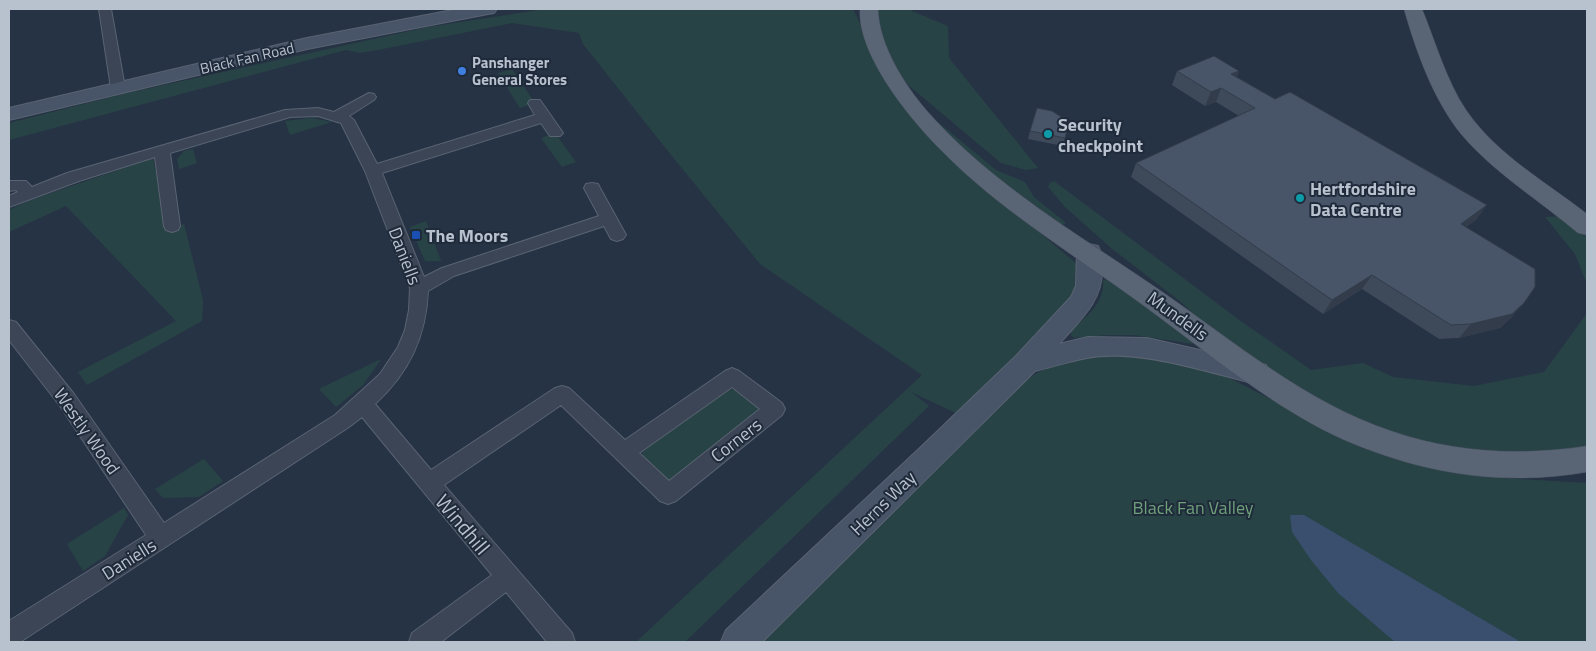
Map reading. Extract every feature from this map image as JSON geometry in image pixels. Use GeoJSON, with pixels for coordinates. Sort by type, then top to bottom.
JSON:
{"type":"FeatureCollection","features":[{"type":"Feature","properties":{"kind":"main road"},"geometry":{"type":"LineString","coordinates":[[1413,9],[1457,112],[1504,162],[1587,227]]}},
{"type":"Feature","properties":{"kind":"main road","name":"Mundells"},"geometry":{"type":"LineString","coordinates":[[866,11],[889,73],[916,111],[935,132],[986,177],[1297,400],[1341,424],[1378,440],[1428,454],[1478,464],[1514,466],[1546,465],[1587,459]]}},
{"type":"Feature","properties":{"kind":"street"},"geometry":{"type":"LineString","coordinates":[[105,9],[118,88]]}},
{"type":"Feature","properties":{"kind":"street","name":"Black Fan Road"},"geometry":{"type":"LineString","coordinates":[[9,114],[426,18],[488,9]]}},
{"type":"Feature","properties":{"kind":"street"},"geometry":{"type":"LineString","coordinates":[[9,202],[73,177],[290,113],[318,112],[338,116],[368,97]]}},
{"type":"Feature","properties":{"kind":"street"},"geometry":{"type":"LineString","coordinates":[[535,103],[555,133]]}},
{"type":"Feature","properties":{"kind":"street","name":"Daniells"},"geometry":{"type":"LineString","coordinates":[[9,636],[342,421],[363,404],[389,378],[412,340],[417,323],[419,288],[373,171],[347,120],[338,116]]}},
{"type":"Feature","properties":{"kind":"street"},"geometry":{"type":"LineString","coordinates":[[373,171],[543,117]]}},
{"type":"Feature","properties":{"kind":"street"},"geometry":{"type":"LineString","coordinates":[[162,150],[172,226]]}},
{"type":"Feature","properties":{"kind":"street"},"geometry":{"type":"LineString","coordinates":[[9,186],[20,185],[29,194]]}},
{"type":"Feature","properties":{"kind":"street"},"geometry":{"type":"LineString","coordinates":[[592,188],[607,219],[617,234]]}},
{"type":"Feature","properties":{"kind":"street"},"geometry":{"type":"LineString","coordinates":[[419,288],[448,272],[607,219]]}},
{"type":"Feature","properties":{"kind":"street","name":"Herns Way"},"geometry":{"type":"LineString","coordinates":[[738,642],[1026,363],[1087,294],[1090,284],[1089,252]]}},
{"type":"Feature","properties":{"kind":"street","name":"Westly Wood"},"geometry":{"type":"LineString","coordinates":[[9,327],[67,400],[161,538]]}},
{"type":"Feature","properties":{"kind":"street","name":"Herns Way"},"geometry":{"type":"LineString","coordinates":[[1026,363],[1088,347],[1113,346],[1147,348],[1208,363],[1256,372]]}},
{"type":"Feature","properties":{"kind":"street","name":"Corners"},"geometry":{"type":"LineString","coordinates":[[429,483],[562,394],[623,453],[668,494],[775,409],[732,376],[623,453]]}},
{"type":"Feature","properties":{"kind":"street","name":"Windhill"},"geometry":{"type":"LineString","coordinates":[[363,404],[564,642]]}},
{"type":"Feature","properties":{"kind":"street"},"geometry":{"type":"LineString","coordinates":[[1546,465],[1587,472]]}},
{"type":"Feature","properties":{"kind":"street"},"geometry":{"type":"LineString","coordinates":[[421,642],[508,577]]}},
{"type":"Feature","properties":{"kind":"green space"},"geometry":{"type":"Polygon","coordinates":[[[545,9],[853,9],[876,64],[896,97],[920,127],[964,169],[1077,264],[1078,297],[958,414],[911,392],[929,406],[685,642],[636,642],[922,375],[760,264],[583,44],[579,33],[512,23],[360,53],[346,50],[9,140],[9,123],[123,94],[428,27],[545,9]]]}},
{"type":"Feature","properties":{"kind":"green space"},"geometry":{"type":"Polygon","coordinates":[[[877,9],[912,9],[912,11],[948,26],[949,58],[1038,168],[1026,170],[1001,163],[907,84],[884,47],[877,9]]]}},
{"type":"Feature","properties":{"kind":"green space"},"geometry":{"type":"Polygon","coordinates":[[[512,69],[535,103],[520,108],[498,73],[512,69]]]}},
{"type":"Feature","properties":{"kind":"green space"},"geometry":{"type":"Polygon","coordinates":[[[312,118],[332,122],[290,135],[285,121],[312,118]]]}},
{"type":"Feature","properties":{"kind":"green space"},"geometry":{"type":"Polygon","coordinates":[[[938,122],[996,170],[1025,182],[1034,197],[1065,222],[1065,224],[1061,224],[991,173],[937,124],[938,122]]]}},
{"type":"Feature","properties":{"kind":"green space"},"geometry":{"type":"Polygon","coordinates":[[[555,133],[576,162],[562,167],[541,138],[555,133]]]}},
{"type":"Feature","properties":{"kind":"green space"},"geometry":{"type":"Polygon","coordinates":[[[193,149],[197,163],[179,169],[177,159],[184,151],[193,149]]]}},
{"type":"Feature","properties":{"kind":"green space"},"geometry":{"type":"Polygon","coordinates":[[[153,158],[168,230],[184,224],[203,300],[202,321],[87,385],[78,372],[176,321],[66,206],[9,232],[9,210],[28,201],[153,158]]]}},
{"type":"Feature","properties":{"kind":"green space"},"geometry":{"type":"Polygon","coordinates":[[[1054,181],[1238,319],[1311,370],[1363,363],[1393,377],[1474,386],[1544,372],[1587,313],[1587,449],[1577,453],[1477,453],[1415,441],[1324,405],[1211,331],[1181,302],[1111,248],[1065,207],[1048,187],[1054,181]]]}},
{"type":"Feature","properties":{"kind":"green space"},"geometry":{"type":"Polygon","coordinates":[[[1564,216],[1587,234],[1587,284],[1575,254],[1545,217],[1564,216]]]}},
{"type":"Feature","properties":{"kind":"green space"},"geometry":{"type":"Polygon","coordinates":[[[426,221],[441,261],[425,261],[410,227],[426,221]]]}},
{"type":"Feature","properties":{"kind":"green space"},"geometry":{"type":"Polygon","coordinates":[[[1108,278],[1193,340],[1193,344],[1134,335],[1074,338],[1071,335],[1071,331],[1094,308],[1101,296],[1103,280],[1108,278]]]}},
{"type":"Feature","properties":{"kind":"green space","name":"Black Fan Valley"},"geometry":{"type":"Polygon","coordinates":[[[1115,351],[1210,368],[1304,416],[1457,472],[1501,478],[1587,483],[1587,642],[757,642],[1024,382],[1045,369],[1067,361],[1115,351]]]}},
{"type":"Feature","properties":{"kind":"green space"},"geometry":{"type":"Polygon","coordinates":[[[381,359],[363,385],[336,407],[319,389],[381,359]]]}},
{"type":"Feature","properties":{"kind":"green space"},"geometry":{"type":"Polygon","coordinates":[[[739,389],[760,406],[758,416],[678,480],[664,480],[642,459],[643,449],[725,390],[739,389]]]}},
{"type":"Feature","properties":{"kind":"green space"},"geometry":{"type":"Polygon","coordinates":[[[204,459],[223,481],[199,497],[163,498],[155,489],[204,459]]]}},
{"type":"Feature","properties":{"kind":"green space"},"geometry":{"type":"Polygon","coordinates":[[[124,508],[128,515],[105,556],[83,571],[67,544],[124,508]]]}},
{"type":"Feature","properties":{"kind":"water"},"geometry":{"type":"Polygon","coordinates":[[[1290,515],[1304,515],[1521,642],[1395,642],[1338,593],[1311,560],[1292,532],[1290,515]]]}},
{"type":"Feature","properties":{"kind":"building","name":"Hertfordshire Data Centre"},"geometry":{"type":"Polygon","coordinates":[[[1214,56],[1239,71],[1231,74],[1275,99],[1290,92],[1487,205],[1461,224],[1535,269],[1535,287],[1524,303],[1512,314],[1471,324],[1451,325],[1372,275],[1332,300],[1136,163],[1255,108],[1221,88],[1211,92],[1177,71],[1214,56]]]}},
{"type":"Feature","properties":{"kind":"building","name":"Security checkpoint"},"geometry":{"type":"Polygon","coordinates":[[[1037,108],[1052,111],[1069,122],[1065,138],[1030,131],[1037,108]]]}},
{"type":"Feature","properties":{"kind":"place","name":"Panshanger General Stores"},"geometry":{"type":"Point","coordinates":[462,71]}},
{"type":"Feature","properties":{"kind":"place","name":"Security checkpoint"},"geometry":{"type":"Point","coordinates":[1048,134]}},
{"type":"Feature","properties":{"kind":"place","name":"Hertfordshire Data Centre"},"geometry":{"type":"Point","coordinates":[1300,198]}},
{"type":"Feature","properties":{"kind":"place","name":"The Moors"},"geometry":{"type":"Point","coordinates":[416,235]}}]}
